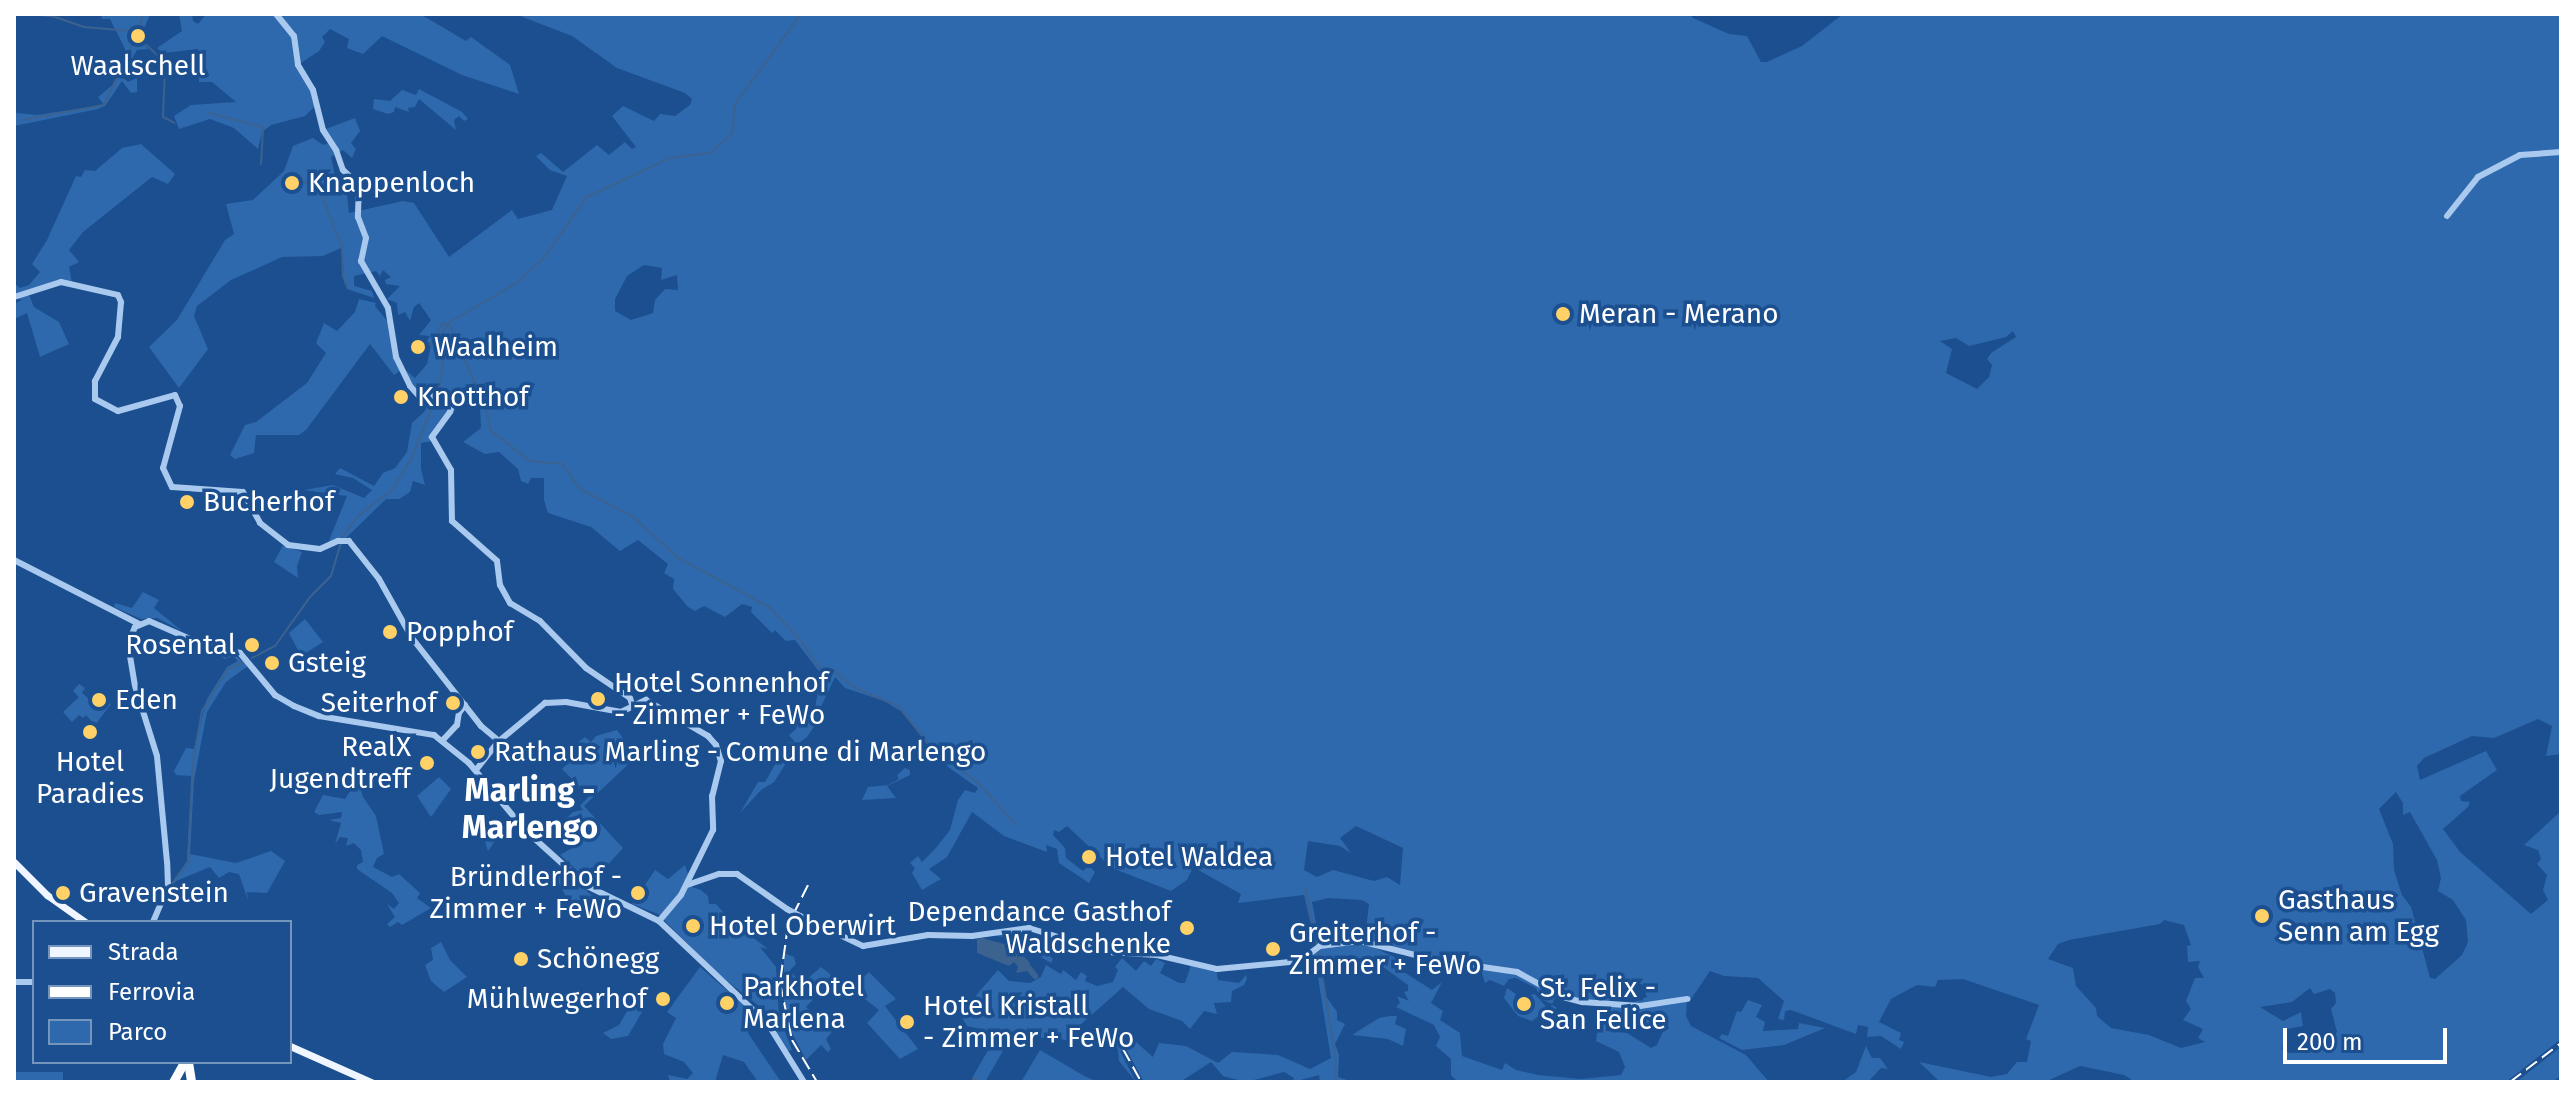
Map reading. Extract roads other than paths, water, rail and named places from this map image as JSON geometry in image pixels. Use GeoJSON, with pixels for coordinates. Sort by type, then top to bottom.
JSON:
{"type":"FeatureCollection","features":[{"type":"Feature","properties":{"kind":"highway"},"geometry":{"type":"LineString","coordinates":[[173,1082],[185,1064]]}},
{"type":"Feature","properties":{"kind":"main road"},"geometry":{"type":"LineString","coordinates":[[14,862],[47,895],[82,920]]}},
{"type":"Feature","properties":{"kind":"main road"},"geometry":{"type":"LineString","coordinates":[[292,1047],[371,1082]]}},
{"type":"Feature","properties":{"kind":"street"},"geometry":{"type":"LineString","coordinates":[[276,14],[294,36],[298,65],[313,90],[323,130],[336,150],[343,170],[359,185],[358,217],[366,238],[361,261],[388,308],[396,357],[410,386],[420,397],[428,398],[441,393],[453,401],[450,412],[432,437],[451,470],[452,521],[497,561],[500,585],[510,603],[540,621],[586,668],[630,698],[632,704]]}},
{"type":"Feature","properties":{"kind":"street"},"geometry":{"type":"LineString","coordinates":[[2447,216],[2478,177],[2520,155],[2561,152]]}},
{"type":"Feature","properties":{"kind":"street"},"geometry":{"type":"LineString","coordinates":[[14,297],[33,294],[61,282],[118,295],[121,302],[118,337],[96,377],[94,395],[102,405],[115,411],[139,407],[171,394],[178,397],[180,406],[163,461],[164,477],[169,485],[183,490],[232,489],[243,492],[260,523],[288,545],[320,549],[340,540],[349,541],[379,579],[412,638],[465,705],[499,741]]}},
{"type":"Feature","properties":{"kind":"street"},"geometry":{"type":"LineString","coordinates":[[15,561],[116,612],[137,626]]}},
{"type":"Feature","properties":{"kind":"street"},"geometry":{"type":"LineString","coordinates":[[154,920],[166,894],[169,877],[157,756],[129,658],[129,636],[137,626],[155,621],[199,643],[240,653],[275,695],[304,710],[424,732],[442,741],[476,770],[525,830],[587,886],[659,921],[759,1015],[804,1082]]}},
{"type":"Feature","properties":{"kind":"street"},"geometry":{"type":"LineString","coordinates":[[476,770],[499,741],[545,703],[566,702],[621,712],[632,704],[648,700],[708,736],[719,754],[712,800],[713,830],[687,885],[659,921]]}},
{"type":"Feature","properties":{"kind":"street"},"geometry":{"type":"LineString","coordinates":[[442,741],[457,725],[459,713],[465,705]]}},
{"type":"Feature","properties":{"kind":"street"},"geometry":{"type":"LineString","coordinates":[[687,885],[719,874],[737,874],[787,909],[863,946],[928,935],[972,936],[1029,928],[1107,952],[1157,955],[1217,969],[1300,961],[1320,946],[1360,941],[1435,960],[1517,972],[1563,997],[1582,1002],[1640,1006],[1687,999]]}},
{"type":"Feature","properties":{"kind":"waterway"},"geometry":{"type":"LineString","coordinates":[[27,14],[52,16],[84,27],[132,31],[161,59],[165,69],[163,117],[175,123]]}},
{"type":"Feature","properties":{"kind":"waterway"},"geometry":{"type":"LineString","coordinates":[[138,33],[143,14]]}},
{"type":"Feature","properties":{"kind":"waterway"},"geometry":{"type":"LineString","coordinates":[[439,390],[443,366],[441,334],[450,322],[515,284],[542,260],[587,197],[670,158],[710,153],[732,134],[735,104],[801,14]]}},
{"type":"Feature","properties":{"kind":"waterway"},"geometry":{"type":"LineString","coordinates":[[22,120],[104,105],[136,37]]}},
{"type":"Feature","properties":{"kind":"waterway"},"geometry":{"type":"LineString","coordinates":[[208,113],[263,127],[261,164]]}},
{"type":"Feature","properties":{"kind":"waterway"},"geometry":{"type":"LineString","coordinates":[[292,183],[316,182],[342,247],[343,276],[348,288]]}},
{"type":"Feature","properties":{"kind":"waterway"},"geometry":{"type":"LineString","coordinates":[[430,345],[442,323],[450,326],[486,408],[491,431],[530,461],[562,464],[580,489],[632,516],[677,557],[769,607],[798,637],[820,668],[834,671],[855,688],[898,706],[931,747],[979,784],[1016,825]]}},
{"type":"Feature","properties":{"kind":"waterway"},"geometry":{"type":"LineString","coordinates":[[252,658],[275,646],[310,597],[331,576],[343,536],[359,515],[392,490],[411,460],[437,396]]}},
{"type":"Feature","properties":{"kind":"waterway"},"geometry":{"type":"LineString","coordinates":[[171,885],[188,862],[193,761],[202,711],[228,669],[243,662]]}},
{"type":"Feature","properties":{"kind":"waterway"},"geometry":{"type":"LineString","coordinates":[[1305,887],[1317,944]]}},
{"type":"Feature","properties":{"kind":"waterway"},"geometry":{"type":"LineString","coordinates":[[1318,950],[1335,1053],[1336,1082]]}},
{"type":"Feature","properties":{"kind":"waterway"},"geometry":{"type":"LineString","coordinates":[[1027,966],[1035,976]]}},
{"type":"Feature","properties":{"kind":"railway"},"geometry":{"type":"LineString","coordinates":[[808,885],[788,925],[780,983],[792,1040],[817,1082]]}},
{"type":"Feature","properties":{"kind":"railway"},"geometry":{"type":"LineString","coordinates":[[2510,1082],[2561,1043]]}},
{"type":"Feature","properties":{"kind":"railway"},"geometry":{"type":"LineString","coordinates":[[1123,1049],[1141,1082]]}},
{"type":"Feature","properties":{"kind":"place","name":"Waalschell"},"geometry":{"type":"Point","coordinates":[138,36]}},
{"type":"Feature","properties":{"kind":"place","name":"Knappenloch"},"geometry":{"type":"Point","coordinates":[292,183]}},
{"type":"Feature","properties":{"kind":"place","name":"Meran - Merano"},"geometry":{"type":"Point","coordinates":[1563,314]}},
{"type":"Feature","properties":{"kind":"place","name":"Waalheim"},"geometry":{"type":"Point","coordinates":[418,347]}},
{"type":"Feature","properties":{"kind":"place","name":"Knotthof"},"geometry":{"type":"Point","coordinates":[401,397]}},
{"type":"Feature","properties":{"kind":"place","name":"Bucherhof"},"geometry":{"type":"Point","coordinates":[187,502]}},
{"type":"Feature","properties":{"kind":"place","name":"Popphof"},"geometry":{"type":"Point","coordinates":[390,632]}},
{"type":"Feature","properties":{"kind":"place","name":"Rosental"},"geometry":{"type":"Point","coordinates":[252,645]}},
{"type":"Feature","properties":{"kind":"place","name":"Gsteig"},"geometry":{"type":"Point","coordinates":[272,663]}},
{"type":"Feature","properties":{"kind":"place","name":"Hotel Sonnenhof - Zimmer + FeWo"},"geometry":{"type":"Point","coordinates":[598,699]}},
{"type":"Feature","properties":{"kind":"place","name":"Eden"},"geometry":{"type":"Point","coordinates":[99,700]}},
{"type":"Feature","properties":{"kind":"place","name":"Seiterhof"},"geometry":{"type":"Point","coordinates":[453,703]}},
{"type":"Feature","properties":{"kind":"place","name":"Hotel Paradies"},"geometry":{"type":"Point","coordinates":[90,732]}},
{"type":"Feature","properties":{"kind":"place","name":"Rathaus Marling - Comune di Marlengo"},"geometry":{"type":"Point","coordinates":[478,752]}},
{"type":"Feature","properties":{"kind":"place","name":"RealX Jugendtreff"},"geometry":{"type":"Point","coordinates":[427,763]}},
{"type":"Feature","properties":{"kind":"place","name":"Hotel Waldea"},"geometry":{"type":"Point","coordinates":[1089,857]}},
{"type":"Feature","properties":{"kind":"place","name":"Gravenstein"},"geometry":{"type":"Point","coordinates":[63,893]}},
{"type":"Feature","properties":{"kind":"place","name":"Bründlerhof - Zimmer + FeWo"},"geometry":{"type":"Point","coordinates":[638,893]}},
{"type":"Feature","properties":{"kind":"place","name":"Gasthaus Senn am Egg"},"geometry":{"type":"Point","coordinates":[2262,916]}},
{"type":"Feature","properties":{"kind":"place","name":"Hotel Oberwirt"},"geometry":{"type":"Point","coordinates":[693,926]}},
{"type":"Feature","properties":{"kind":"place","name":"Dependance Gasthof Waldschenke"},"geometry":{"type":"Point","coordinates":[1187,928]}},
{"type":"Feature","properties":{"kind":"place","name":"Greiterhof - Zimmer + FeWo"},"geometry":{"type":"Point","coordinates":[1273,949]}},
{"type":"Feature","properties":{"kind":"place","name":"Schönegg"},"geometry":{"type":"Point","coordinates":[521,959]}},
{"type":"Feature","properties":{"kind":"place","name":"Mühlwegerhof"},"geometry":{"type":"Point","coordinates":[663,999]}},
{"type":"Feature","properties":{"kind":"place","name":"Parkhotel Marlena"},"geometry":{"type":"Point","coordinates":[727,1003]}},
{"type":"Feature","properties":{"kind":"place","name":"St. Felix - San Felice"},"geometry":{"type":"Point","coordinates":[1524,1004]}},
{"type":"Feature","properties":{"kind":"place","name":"Hotel Kristall - Zimmer + FeWo"},"geometry":{"type":"Point","coordinates":[907,1022]}},
{"type":"Feature","properties":{"kind":"district","name":"Marling - Marlengo"},"geometry":{"type":"Point","coordinates":[530,810]}}]}
